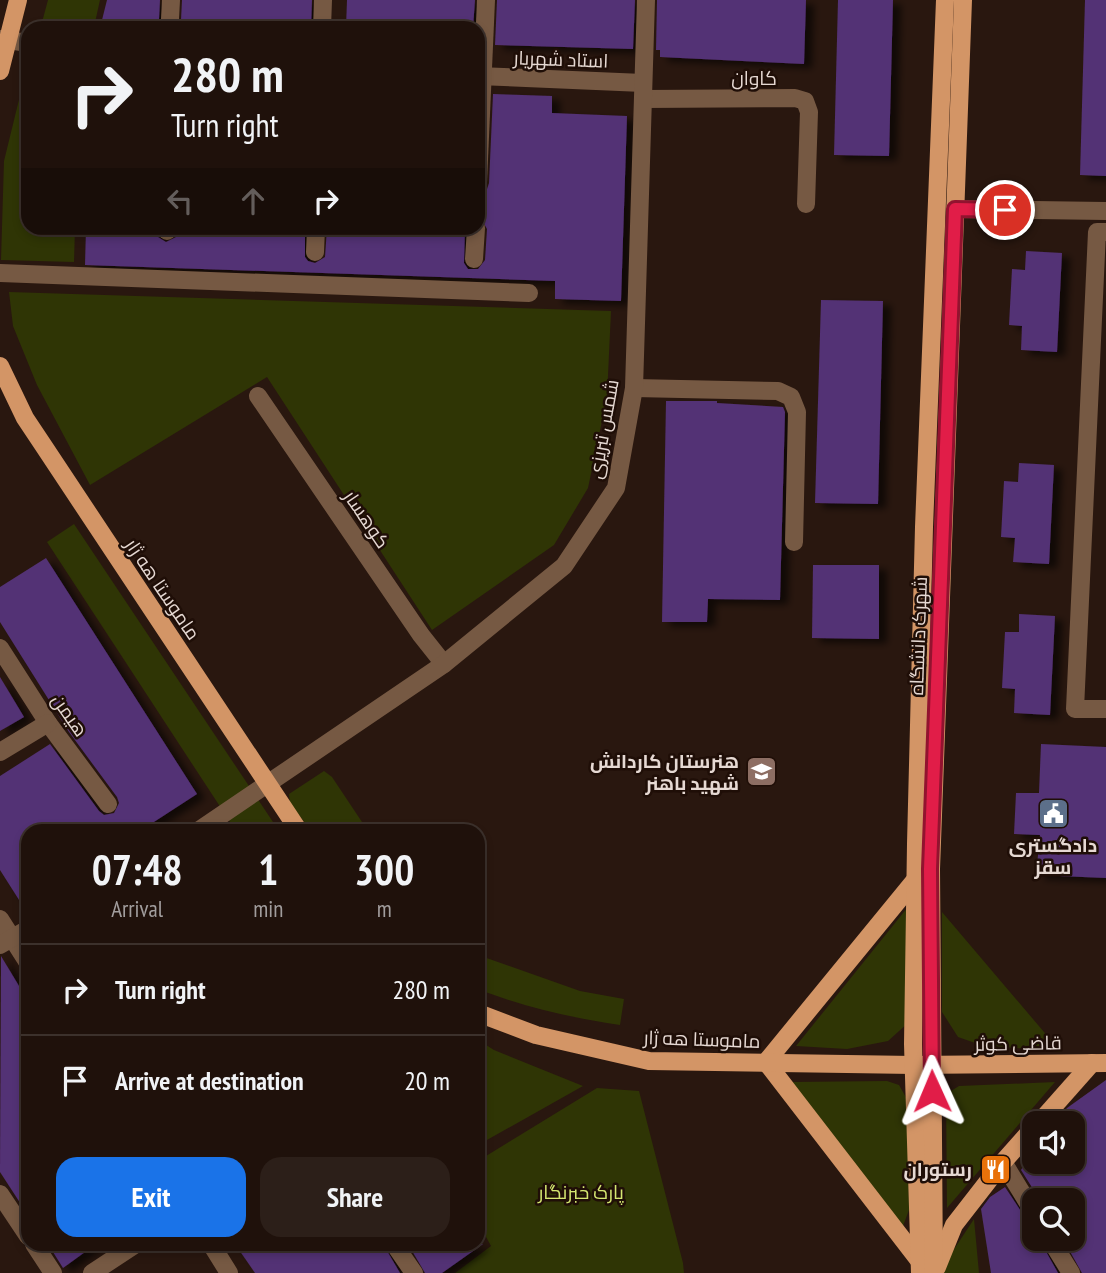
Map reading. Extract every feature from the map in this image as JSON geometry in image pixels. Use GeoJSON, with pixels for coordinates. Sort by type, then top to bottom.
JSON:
{"type":"FeatureCollection","features":[{"type":"Feature","properties":{"kind":"main road"},"geometry":{"type":"LineString","coordinates":[[0,71],[3,40],[18,0]]}},
{"type":"Feature","properties":{"kind":"main road"},"geometry":{"type":"LineString","coordinates":[[945,0],[924,527],[924,872],[766,1062],[928,1271],[954,1225],[1022,1141]]}},
{"type":"Feature","properties":{"kind":"main road","name":"شهرک دانشگاه"},"geometry":{"type":"LineString","coordinates":[[928,1271],[923,1065],[924,872],[963,0]]}},
{"type":"Feature","properties":{"kind":"main road","name":"ماموستا هه ژار"},"geometry":{"type":"LineString","coordinates":[[0,366],[25,418],[294,824]]}},
{"type":"Feature","properties":{"kind":"main road","name":"ماموستا هه ژار"},"geometry":{"type":"LineString","coordinates":[[485,1016],[536,1035],[649,1061],[923,1065]]}},
{"type":"Feature","properties":{"kind":"main road"},"geometry":{"type":"LineString","coordinates":[[1050,1111],[1099,1063]]}},
{"type":"Feature","properties":{"kind":"main road","name":"قاضی کوثر"},"geometry":{"type":"LineString","coordinates":[[923,1065],[1099,1063]]}},
{"type":"Feature","properties":{"kind":"street"},"geometry":{"type":"LineString","coordinates":[[170,19],[171,0]]}},
{"type":"Feature","properties":{"kind":"street"},"geometry":{"type":"LineString","coordinates":[[322,21],[323,0]]}},
{"type":"Feature","properties":{"kind":"street"},"geometry":{"type":"LineString","coordinates":[[484,21],[486,0]]}},
{"type":"Feature","properties":{"kind":"street","name":"شمس تبریزی"},"geometry":{"type":"LineString","coordinates":[[209,824],[444,664],[564,566],[616,488],[634,388],[646,0]]}},
{"type":"Feature","properties":{"kind":"street"},"geometry":{"type":"LineString","coordinates":[[3,40],[21,42]]}},
{"type":"Feature","properties":{"kind":"street","name":"استاد شهریار"},"geometry":{"type":"LineString","coordinates":[[485,76],[643,91]]}},
{"type":"Feature","properties":{"kind":"street","name":"کاوان"},"geometry":{"type":"LineString","coordinates":[[643,91],[795,99],[805,102],[809,112],[806,204]]}},
{"type":"Feature","properties":{"kind":"street"},"geometry":{"type":"LineString","coordinates":[[955,209],[1106,211]]}},
{"type":"Feature","properties":{"kind":"street"},"geometry":{"type":"LineString","coordinates":[[1106,232],[1097,232],[1097,432],[1075,709],[1106,709]]}},
{"type":"Feature","properties":{"kind":"street"},"geometry":{"type":"LineString","coordinates":[[315,252],[316,235]]}},
{"type":"Feature","properties":{"kind":"street"},"geometry":{"type":"LineString","coordinates":[[474,259],[476,235]]}},
{"type":"Feature","properties":{"kind":"street"},"geometry":{"type":"LineString","coordinates":[[0,273],[529,293]]}},
{"type":"Feature","properties":{"kind":"street"},"geometry":{"type":"LineString","coordinates":[[634,388],[778,391],[791,397],[797,412],[794,542]]}},
{"type":"Feature","properties":{"kind":"street","name":"کوهسار"},"geometry":{"type":"LineString","coordinates":[[258,396],[421,635],[444,664]]}},
{"type":"Feature","properties":{"kind":"street","name":"هیمن"},"geometry":{"type":"LineString","coordinates":[[0,648],[48,723],[108,803]]}},
{"type":"Feature","properties":{"kind":"street"},"geometry":{"type":"LineString","coordinates":[[0,752],[48,723]]}},
{"type":"Feature","properties":{"kind":"street"},"geometry":{"type":"LineString","coordinates":[[0,919],[6,941],[21,957]]}},
{"type":"Feature","properties":{"kind":"street"},"geometry":{"type":"LineString","coordinates":[[1003,1162],[1022,1193]]}},
{"type":"Feature","properties":{"kind":"street"},"geometry":{"type":"LineString","coordinates":[[0,1194],[21,1226]]}},
{"type":"Feature","properties":{"kind":"street"},"geometry":{"type":"LineString","coordinates":[[39,1251],[53,1273]]}},
{"type":"Feature","properties":{"kind":"street"},"geometry":{"type":"LineString","coordinates":[[92,1273],[125,1251]]}},
{"type":"Feature","properties":{"kind":"street"},"geometry":{"type":"LineString","coordinates":[[215,1251],[229,1273]]}},
{"type":"Feature","properties":{"kind":"street"},"geometry":{"type":"LineString","coordinates":[[399,1251],[414,1273]]}},
{"type":"Feature","properties":{"kind":"street"},"geometry":{"type":"LineString","coordinates":[[1057,1251],[1071,1273]]}},
{"type":"Feature","properties":{"kind":"green space"},"geometry":{"type":"Polygon","coordinates":[[[48,0],[100,0],[95,21],[42,21],[48,0]]]}},
{"type":"Feature","properties":{"kind":"green space"},"geometry":{"type":"Polygon","coordinates":[[[21,92],[21,235],[75,235],[74,262],[1,260],[4,161],[21,92]]]}},
{"type":"Feature","properties":{"kind":"green space"},"geometry":{"type":"Polygon","coordinates":[[[9,292],[611,311],[607,397],[588,488],[554,545],[432,630],[267,377],[90,485],[37,385],[13,326],[9,292]]]}},
{"type":"Feature","properties":{"kind":"green space"},"geometry":{"type":"Polygon","coordinates":[[[74,524],[274,824],[231,824],[47,542],[74,524]]]}},
{"type":"Feature","properties":{"kind":"green space"},"geometry":{"type":"Polygon","coordinates":[[[324,771],[332,777],[363,824],[306,824],[290,803],[289,794],[324,771]]]}},
{"type":"Feature","properties":{"kind":"green space"},"geometry":{"type":"Polygon","coordinates":[[[912,902],[909,1022],[888,1041],[847,1049],[796,1046],[912,902]]]}},
{"type":"Feature","properties":{"kind":"green space"},"geometry":{"type":"Polygon","coordinates":[[[942,912],[1061,1052],[981,1045],[958,1037],[942,1012],[942,912]]]}},
{"type":"Feature","properties":{"kind":"green space"},"geometry":{"type":"Polygon","coordinates":[[[485,957],[580,991],[624,999],[620,1025],[513,1002],[485,992],[485,957]]]}},
{"type":"Feature","properties":{"kind":"green space"},"geometry":{"type":"Polygon","coordinates":[[[485,1044],[583,1086],[485,1141],[485,1044]]]}},
{"type":"Feature","properties":{"kind":"green space"},"geometry":{"type":"Polygon","coordinates":[[[887,1081],[899,1085],[908,1101],[909,1210],[903,1226],[792,1082],[887,1081]]]}},
{"type":"Feature","properties":{"kind":"green space"},"geometry":{"type":"Polygon","coordinates":[[[1055,1082],[1030,1111],[1022,1111],[1022,1120],[947,1208],[946,1094],[959,1086],[1055,1082]]]}},
{"type":"Feature","properties":{"kind":"green space","name":"پارک خبرنگار"},"geometry":{"type":"Polygon","coordinates":[[[597,1088],[639,1091],[684,1273],[455,1273],[491,1246],[485,1235],[485,1157],[597,1088]]]}},
{"type":"Feature","properties":{"kind":"green space"},"geometry":{"type":"Polygon","coordinates":[[[974,1219],[979,1273],[944,1273],[943,1266],[974,1219]]]}},
{"type":"Feature","properties":{"kind":"building"},"geometry":{"type":"Polygon","coordinates":[[[107,0],[160,0],[160,21],[102,21],[107,0]]]}},
{"type":"Feature","properties":{"kind":"building"},"geometry":{"type":"Polygon","coordinates":[[[182,0],[312,0],[311,21],[181,20],[182,0]]]}},
{"type":"Feature","properties":{"kind":"building"},"geometry":{"type":"Polygon","coordinates":[[[347,0],[475,0],[474,21],[346,21],[347,0]]]}},
{"type":"Feature","properties":{"kind":"building"},"geometry":{"type":"Polygon","coordinates":[[[497,0],[635,0],[633,49],[495,45],[497,0]]]}},
{"type":"Feature","properties":{"kind":"building"},"geometry":{"type":"Polygon","coordinates":[[[657,0],[806,0],[804,64],[660,57],[660,50],[656,50],[657,0]]]}},
{"type":"Feature","properties":{"kind":"building"},"geometry":{"type":"Polygon","coordinates":[[[838,0],[893,0],[889,156],[834,155],[838,0]]]}},
{"type":"Feature","properties":{"kind":"building"},"geometry":{"type":"Polygon","coordinates":[[[1085,0],[1106,0],[1106,176],[1080,175],[1085,0]]]}},
{"type":"Feature","properties":{"kind":"building"},"geometry":{"type":"Polygon","coordinates":[[[493,94],[552,96],[552,113],[627,116],[621,301],[555,299],[555,281],[85,265],[86,235],[158,235],[166,242],[176,235],[305,235],[305,257],[315,263],[325,257],[327,235],[465,235],[464,263],[468,269],[478,269],[485,260],[485,190],[489,183],[493,94]]]}},
{"type":"Feature","properties":{"kind":"building"},"geometry":{"type":"Polygon","coordinates":[[[1026,251],[1062,253],[1057,352],[1021,350],[1022,326],[1009,325],[1012,269],[1025,270],[1026,251]]]}},
{"type":"Feature","properties":{"kind":"building"},"geometry":{"type":"Polygon","coordinates":[[[821,300],[883,301],[878,504],[815,503],[821,300]]]}},
{"type":"Feature","properties":{"kind":"building"},"geometry":{"type":"Polygon","coordinates":[[[666,401],[717,401],[783,407],[780,600],[708,599],[707,622],[662,622],[666,401]]]}},
{"type":"Feature","properties":{"kind":"building"},"geometry":{"type":"Polygon","coordinates":[[[1019,463],[1054,465],[1049,564],[1013,562],[1015,538],[1001,537],[1004,481],[1018,482],[1019,463]]]}},
{"type":"Feature","properties":{"kind":"building"},"geometry":{"type":"Polygon","coordinates":[[[46,558],[197,794],[151,824],[21,824],[21,903],[0,870],[0,776],[50,744],[99,811],[104,815],[114,813],[119,803],[69,732],[0,622],[0,587],[46,558]]]}},
{"type":"Feature","properties":{"kind":"building"},"geometry":{"type":"Polygon","coordinates":[[[813,565],[879,565],[879,639],[812,638],[813,565]]]}},
{"type":"Feature","properties":{"kind":"building"},"geometry":{"type":"Polygon","coordinates":[[[1019,614],[1055,616],[1050,715],[1014,713],[1015,689],[1002,688],[1005,632],[1019,632],[1019,614]]]}},
{"type":"Feature","properties":{"kind":"building"},"geometry":{"type":"Polygon","coordinates":[[[0,677],[24,717],[0,731],[0,677]]]}},
{"type":"Feature","properties":{"kind":"building","name":"دادگستری سقز"},"geometry":{"type":"Polygon","coordinates":[[[1041,744],[1106,747],[1106,878],[1036,875],[1040,835],[1014,834],[1016,793],[1039,793],[1041,744]]]}},
{"type":"Feature","properties":{"kind":"building"},"geometry":{"type":"Polygon","coordinates":[[[1,956],[21,989],[21,1204],[0,1172],[1,956]]]}},
{"type":"Feature","properties":{"kind":"building"},"geometry":{"type":"Polygon","coordinates":[[[1106,1080],[1106,1273],[1082,1273],[1070,1251],[1085,1251],[1085,1188],[1032,1188],[1024,1174],[1085,1174],[1085,1111],[1065,1111],[1106,1080]]]}},
{"type":"Feature","properties":{"kind":"building"},"geometry":{"type":"Polygon","coordinates":[[[1005,1187],[1022,1213],[1022,1251],[1046,1251],[1058,1273],[991,1273],[981,1209],[990,1197],[1005,1187]]]}},
{"type":"Feature","properties":{"kind":"building"},"geometry":{"type":"Polygon","coordinates":[[[52,1251],[86,1251],[63,1268],[52,1251]]]}},
{"type":"Feature","properties":{"kind":"building"},"geometry":{"type":"Polygon","coordinates":[[[240,1251],[387,1251],[400,1273],[255,1273],[240,1251]]]}},
{"type":"Feature","properties":{"kind":"building"},"geometry":{"type":"Polygon","coordinates":[[[412,1251],[473,1251],[442,1273],[425,1273],[412,1251]]]}},
{"type":"Feature","properties":{"kind":"place","name":"هنرستان کاردانش شهید باهنر"},"geometry":{"type":"Point","coordinates":[762,772]}},
{"type":"Feature","properties":{"kind":"place","name":"دادگستری سقز"},"geometry":{"type":"Point","coordinates":[1053,814]}},
{"type":"Feature","properties":{"kind":"place","name":"رستوران"},"geometry":{"type":"Point","coordinates":[995,1169]}},
{"type":"Feature","properties":{"kind":"route"},"geometry":{"type":"LineString","coordinates":[[932,1091],[930,869],[955,209],[1005,210]]}}]}
